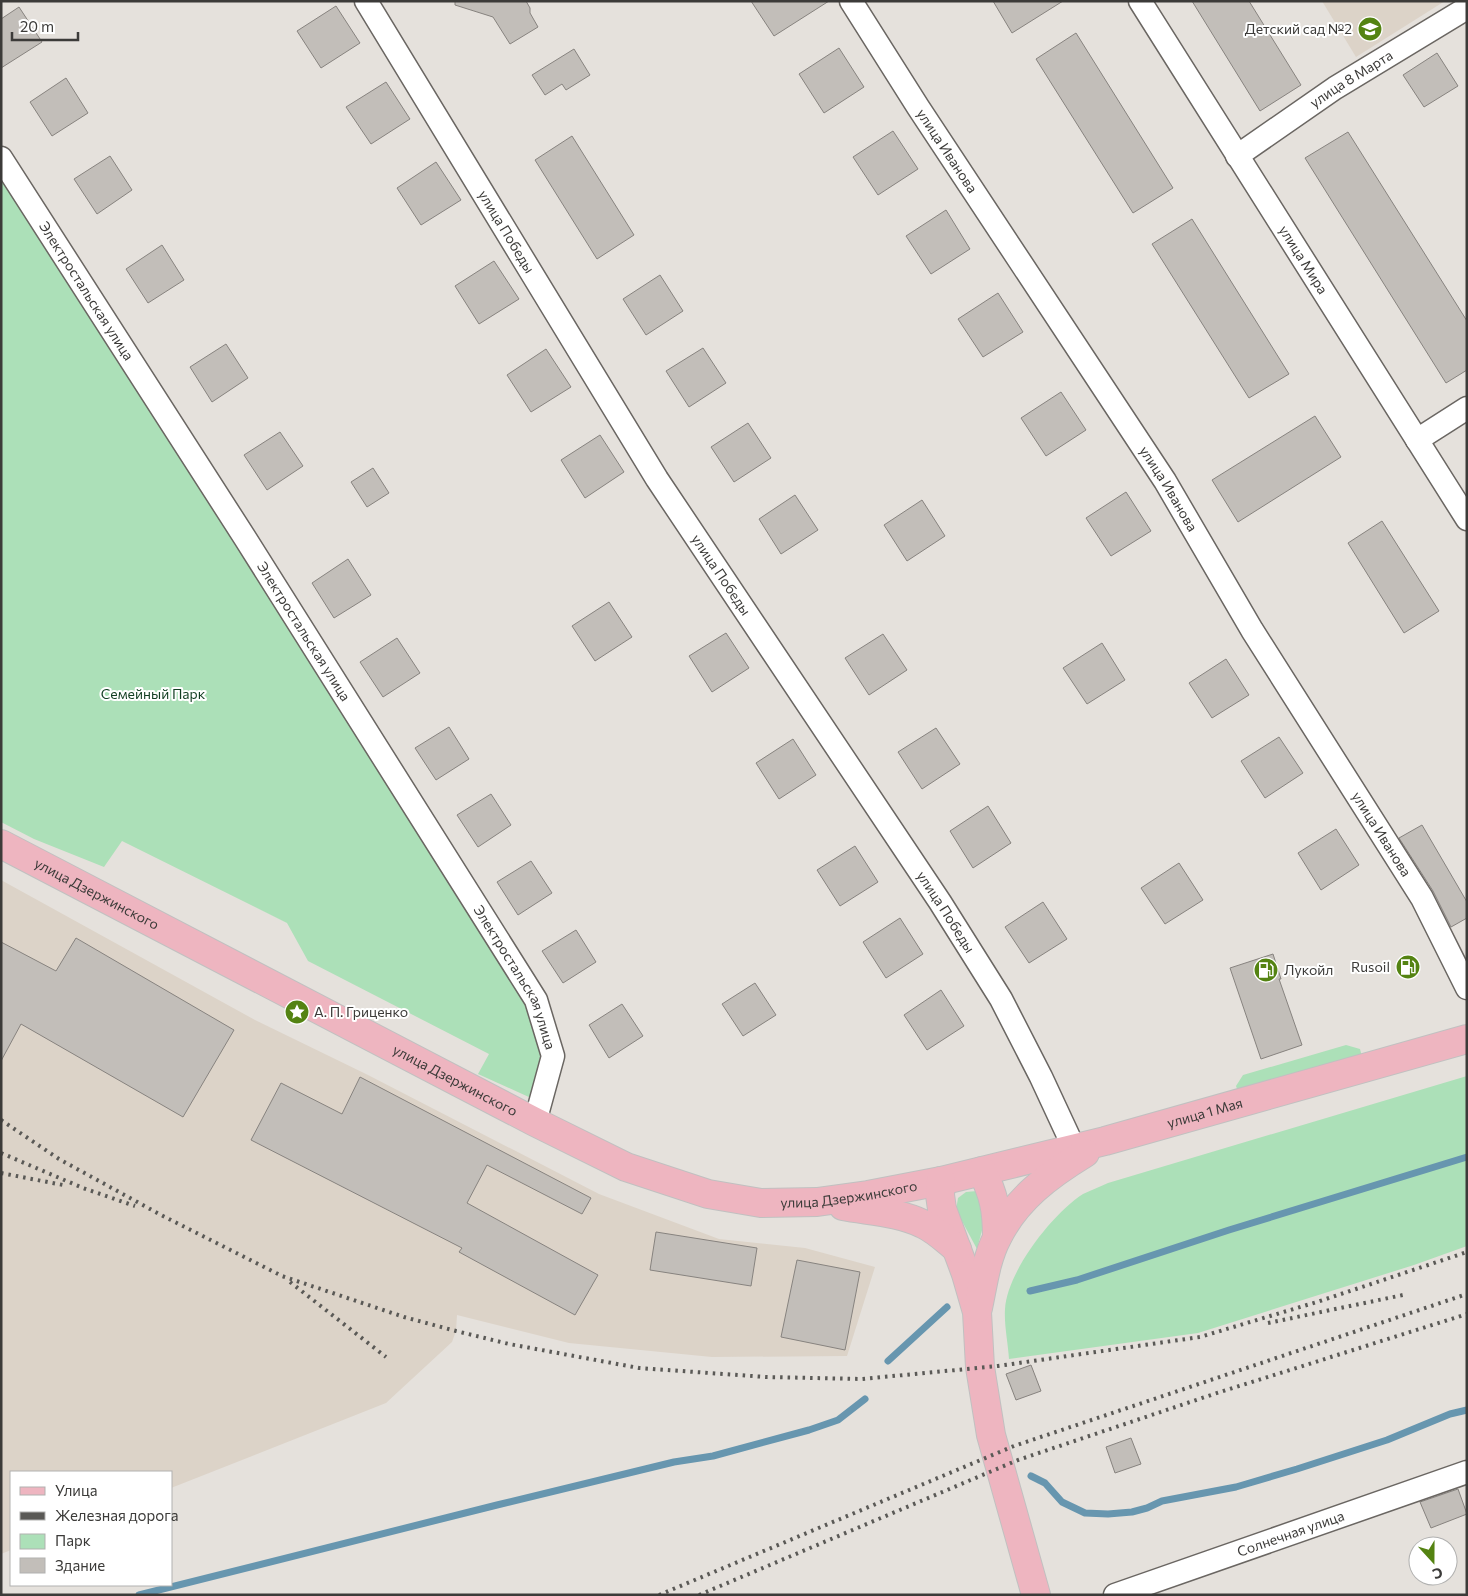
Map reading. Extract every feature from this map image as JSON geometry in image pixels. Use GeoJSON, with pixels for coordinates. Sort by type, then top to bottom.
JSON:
{"type":"FeatureCollection","features":[{"type":"Feature","properties":{"kind":"main road","name":"улица Дзержинского"},"geometry":{"type":"LineString","coordinates":[[1,844],[535,1122],[626,1167],[708,1194],[761,1203],[817,1202],[868,1195],[941,1181]]}},
{"type":"Feature","properties":{"kind":"main road","name":"улица 1 Мая"},"geometry":{"type":"LineString","coordinates":[[941,1181],[1105,1141],[1467,1039]]}},
{"type":"Feature","properties":{"kind":"main road"},"geometry":{"type":"LineString","coordinates":[[977,1312],[986,1270],[997,1237],[1015,1208],[1034,1188],[1105,1141]]}},
{"type":"Feature","properties":{"kind":"main road"},"geometry":{"type":"LineString","coordinates":[[982,1171],[995,1203],[997,1237]]}},
{"type":"Feature","properties":{"kind":"main road"},"geometry":{"type":"LineString","coordinates":[[941,1181],[940,1196],[942,1208],[977,1312],[980,1367],[991,1435],[1036,1595]]}},
{"type":"Feature","properties":{"kind":"main road"},"geometry":{"type":"LineString","coordinates":[[817,1202],[897,1215],[922,1223],[939,1233],[957,1249]]}},
{"type":"Feature","properties":{"kind":"street","name":"улица Победы"},"geometry":{"type":"LineString","coordinates":[[366,1],[657,479],[940,902],[1001,998],[1074,1148]]}},
{"type":"Feature","properties":{"kind":"street","name":"улица Иванова"},"geometry":{"type":"LineString","coordinates":[[851,1],[918,107],[1165,481],[1252,630],[1422,898],[1467,988]]}},
{"type":"Feature","properties":{"kind":"street","name":"улица Мира"},"geometry":{"type":"LineString","coordinates":[[1140,1],[1467,519]]}},
{"type":"Feature","properties":{"kind":"street","name":"улица 8 Марта"},"geometry":{"type":"LineString","coordinates":[[1237,156],[1335,88],[1467,8]]}},
{"type":"Feature","properties":{"kind":"street","name":"Электростальская улица"},"geometry":{"type":"LineString","coordinates":[[1,158],[245,538],[536,1000],[553,1056],[535,1122]]}},
{"type":"Feature","properties":{"kind":"street"},"geometry":{"type":"LineString","coordinates":[[1417,440],[1467,408]]}},
{"type":"Feature","properties":{"kind":"street","name":"Солнечная улица"},"geometry":{"type":"LineString","coordinates":[[1114,1595],[1467,1472]]}},
{"type":"Feature","properties":{"kind":"shaded area","name":"Детский сад №2"},"geometry":{"type":"Polygon","coordinates":[[[1322,1],[1445,1],[1356,57],[1322,1]]]}},
{"type":"Feature","properties":{"kind":"shaded area"},"geometry":{"type":"Polygon","coordinates":[[[1,880],[255,1020],[368,1075],[599,1194],[719,1239],[805,1248],[875,1267],[847,1356],[712,1357],[569,1343],[457,1315],[456,1331],[452,1342],[386,1403],[172,1488],[172,1471],[10,1471],[10,1550],[1,1554],[1,880]]]}},
{"type":"Feature","properties":{"kind":"green space","name":"Семейный Парк"},"geometry":{"type":"Polygon","coordinates":[[[1,175],[503,963],[527,1004],[541,1053],[531,1098],[478,1074],[489,1054],[308,961],[287,923],[122,841],[104,867],[34,839],[1,822],[1,175]]]}},
{"type":"Feature","properties":{"kind":"green space"},"geometry":{"type":"Polygon","coordinates":[[[1346,1045],[1360,1049],[1362,1057],[1239,1094],[1236,1086],[1243,1075],[1346,1045]]]}},
{"type":"Feature","properties":{"kind":"green space"},"geometry":{"type":"Polygon","coordinates":[[[1467,1076],[1467,1246],[1414,1265],[1198,1333],[1009,1359],[1005,1309],[1014,1278],[1022,1262],[1045,1229],[1071,1203],[1083,1194],[1108,1183],[1467,1076]]]}},
{"type":"Feature","properties":{"kind":"green space"},"geometry":{"type":"Polygon","coordinates":[[[977,1191],[988,1208],[977,1249],[956,1210],[958,1198],[966,1192],[977,1191]]]}},
{"type":"Feature","properties":{"kind":"building"},"geometry":{"type":"Polygon","coordinates":[[[455,1],[526,1],[538,27],[510,44],[493,17],[455,5],[455,1]]]}},
{"type":"Feature","properties":{"kind":"building"},"geometry":{"type":"Polygon","coordinates":[[[751,1],[829,1],[774,36],[751,1]]]}},
{"type":"Feature","properties":{"kind":"building"},"geometry":{"type":"Polygon","coordinates":[[[993,1],[1063,1],[1012,33],[993,1]]]}},
{"type":"Feature","properties":{"kind":"building"},"geometry":{"type":"Polygon","coordinates":[[[1192,1],[1249,1],[1301,85],[1260,111],[1192,1]]]}},
{"type":"Feature","properties":{"kind":"building"},"geometry":{"type":"Polygon","coordinates":[[[336,6],[360,43],[321,68],[297,31],[336,6]]]}},
{"type":"Feature","properties":{"kind":"building"},"geometry":{"type":"Polygon","coordinates":[[[19,7],[42,42],[1,68],[1,19],[19,7]]]}},
{"type":"Feature","properties":{"kind":"building"},"geometry":{"type":"Polygon","coordinates":[[[1076,33],[1173,188],[1133,213],[1036,59],[1076,33]]]}},
{"type":"Feature","properties":{"kind":"building"},"geometry":{"type":"Polygon","coordinates":[[[839,48],[864,87],[824,113],[799,74],[839,48]]]}},
{"type":"Feature","properties":{"kind":"building"},"geometry":{"type":"Polygon","coordinates":[[[574,49],[590,75],[566,90],[562,84],[545,95],[532,75],[574,49]]]}},
{"type":"Feature","properties":{"kind":"building"},"geometry":{"type":"Polygon","coordinates":[[[1437,53],[1458,86],[1424,107],[1403,75],[1437,53]]]}},
{"type":"Feature","properties":{"kind":"building"},"geometry":{"type":"Polygon","coordinates":[[[66,78],[88,113],[52,136],[30,102],[66,78]]]}},
{"type":"Feature","properties":{"kind":"building"},"geometry":{"type":"Polygon","coordinates":[[[386,82],[410,119],[371,144],[346,107],[386,82]]]}},
{"type":"Feature","properties":{"kind":"building"},"geometry":{"type":"Polygon","coordinates":[[[893,131],[918,169],[878,195],[853,157],[893,131]]]}},
{"type":"Feature","properties":{"kind":"building"},"geometry":{"type":"Polygon","coordinates":[[[1348,132],[1467,321],[1467,370],[1446,383],[1305,158],[1348,132]]]}},
{"type":"Feature","properties":{"kind":"building"},"geometry":{"type":"Polygon","coordinates":[[[572,136],[634,235],[597,259],[535,160],[572,136]]]}},
{"type":"Feature","properties":{"kind":"building"},"geometry":{"type":"Polygon","coordinates":[[[110,156],[132,190],[97,214],[74,179],[110,156]]]}},
{"type":"Feature","properties":{"kind":"building"},"geometry":{"type":"Polygon","coordinates":[[[436,162],[461,200],[421,225],[397,188],[436,162]]]}},
{"type":"Feature","properties":{"kind":"building"},"geometry":{"type":"Polygon","coordinates":[[[946,210],[970,249],[931,274],[906,236],[946,210]]]}},
{"type":"Feature","properties":{"kind":"building"},"geometry":{"type":"Polygon","coordinates":[[[1192,219],[1289,374],[1249,398],[1152,244],[1192,219]]]}},
{"type":"Feature","properties":{"kind":"building"},"geometry":{"type":"Polygon","coordinates":[[[162,245],[184,280],[148,303],[126,269],[162,245]]]}},
{"type":"Feature","properties":{"kind":"building"},"geometry":{"type":"Polygon","coordinates":[[[494,261],[519,299],[479,324],[455,286],[494,261]]]}},
{"type":"Feature","properties":{"kind":"building"},"geometry":{"type":"Polygon","coordinates":[[[660,275],[683,311],[646,335],[623,299],[660,275]]]}},
{"type":"Feature","properties":{"kind":"building"},"geometry":{"type":"Polygon","coordinates":[[[998,293],[1023,332],[983,357],[958,319],[998,293]]]}},
{"type":"Feature","properties":{"kind":"building"},"geometry":{"type":"Polygon","coordinates":[[[226,344],[248,378],[212,402],[190,367],[226,344]]]}},
{"type":"Feature","properties":{"kind":"building"},"geometry":{"type":"Polygon","coordinates":[[[703,348],[726,383],[689,407],[666,371],[703,348]]]}},
{"type":"Feature","properties":{"kind":"building"},"geometry":{"type":"Polygon","coordinates":[[[546,349],[571,387],[531,412],[507,375],[546,349]]]}},
{"type":"Feature","properties":{"kind":"building"},"geometry":{"type":"Polygon","coordinates":[[[1061,392],[1086,430],[1046,456],[1021,418],[1061,392]]]}},
{"type":"Feature","properties":{"kind":"building"},"geometry":{"type":"Polygon","coordinates":[[[1315,416],[1341,457],[1238,522],[1212,480],[1315,416]]]}},
{"type":"Feature","properties":{"kind":"building"},"geometry":{"type":"Polygon","coordinates":[[[748,423],[771,458],[734,482],[711,447],[748,423]]]}},
{"type":"Feature","properties":{"kind":"building"},"geometry":{"type":"Polygon","coordinates":[[[280,432],[303,466],[267,490],[244,455],[280,432]]]}},
{"type":"Feature","properties":{"kind":"building"},"geometry":{"type":"Polygon","coordinates":[[[600,435],[624,472],[585,498],[561,460],[600,435]]]}},
{"type":"Feature","properties":{"kind":"building"},"geometry":{"type":"Polygon","coordinates":[[[373,468],[389,493],[367,507],[351,482],[373,468]]]}},
{"type":"Feature","properties":{"kind":"building"},"geometry":{"type":"Polygon","coordinates":[[[1126,492],[1151,531],[1111,556],[1086,518],[1126,492]]]}},
{"type":"Feature","properties":{"kind":"building"},"geometry":{"type":"Polygon","coordinates":[[[795,495],[818,530],[781,554],[759,519],[795,495]]]}},
{"type":"Feature","properties":{"kind":"building"},"geometry":{"type":"Polygon","coordinates":[[[922,500],[945,536],[907,561],[884,525],[922,500]]]}},
{"type":"Feature","properties":{"kind":"building"},"geometry":{"type":"Polygon","coordinates":[[[1382,521],[1439,611],[1404,633],[1348,543],[1382,521]]]}},
{"type":"Feature","properties":{"kind":"building"},"geometry":{"type":"Polygon","coordinates":[[[348,559],[371,595],[334,618],[312,583],[348,559]]]}},
{"type":"Feature","properties":{"kind":"building"},"geometry":{"type":"Polygon","coordinates":[[[609,602],[632,637],[595,661],[572,626],[609,602]]]}},
{"type":"Feature","properties":{"kind":"building"},"geometry":{"type":"Polygon","coordinates":[[[726,633],[749,668],[712,692],[689,656],[726,633]]]}},
{"type":"Feature","properties":{"kind":"building"},"geometry":{"type":"Polygon","coordinates":[[[883,634],[907,670],[869,695],[845,658],[883,634]]]}},
{"type":"Feature","properties":{"kind":"building"},"geometry":{"type":"Polygon","coordinates":[[[397,638],[420,673],[383,697],[360,662],[397,638]]]}},
{"type":"Feature","properties":{"kind":"building"},"geometry":{"type":"Polygon","coordinates":[[[1102,643],[1125,680],[1087,704],[1063,668],[1102,643]]]}},
{"type":"Feature","properties":{"kind":"building"},"geometry":{"type":"Polygon","coordinates":[[[1226,659],[1249,695],[1212,718],[1189,683],[1226,659]]]}},
{"type":"Feature","properties":{"kind":"building"},"geometry":{"type":"Polygon","coordinates":[[[449,727],[469,759],[436,780],[415,748],[449,727]]]}},
{"type":"Feature","properties":{"kind":"building"},"geometry":{"type":"Polygon","coordinates":[[[936,728],[960,764],[922,789],[898,752],[936,728]]]}},
{"type":"Feature","properties":{"kind":"building"},"geometry":{"type":"Polygon","coordinates":[[[1279,737],[1303,773],[1265,798],[1241,761],[1279,737]]]}},
{"type":"Feature","properties":{"kind":"building"},"geometry":{"type":"Polygon","coordinates":[[[793,739],[816,775],[779,799],[756,763],[793,739]]]}},
{"type":"Feature","properties":{"kind":"building"},"geometry":{"type":"Polygon","coordinates":[[[491,794],[511,825],[478,847],[457,815],[491,794]]]}},
{"type":"Feature","properties":{"kind":"building"},"geometry":{"type":"Polygon","coordinates":[[[988,806],[1011,843],[973,868],[950,831],[988,806]]]}},
{"type":"Feature","properties":{"kind":"building"},"geometry":{"type":"Polygon","coordinates":[[[1422,825],[1467,902],[1467,918],[1451,927],[1433,891],[1399,838],[1422,825]]]}},
{"type":"Feature","properties":{"kind":"building"},"geometry":{"type":"Polygon","coordinates":[[[1336,829],[1359,865],[1321,890],[1298,853],[1336,829]]]}},
{"type":"Feature","properties":{"kind":"building"},"geometry":{"type":"Polygon","coordinates":[[[855,846],[878,882],[840,906],[817,870],[855,846]]]}},
{"type":"Feature","properties":{"kind":"building"},"geometry":{"type":"Polygon","coordinates":[[[531,861],[552,893],[518,915],[497,882],[531,861]]]}},
{"type":"Feature","properties":{"kind":"building"},"geometry":{"type":"Polygon","coordinates":[[[1179,863],[1203,900],[1165,924],[1141,888],[1179,863]]]}},
{"type":"Feature","properties":{"kind":"building"},"geometry":{"type":"Polygon","coordinates":[[[1043,902],[1067,939],[1029,963],[1005,927],[1043,902]]]}},
{"type":"Feature","properties":{"kind":"building"},"geometry":{"type":"Polygon","coordinates":[[[900,918],[923,954],[886,978],[863,942],[900,918]]]}},
{"type":"Feature","properties":{"kind":"building"},"geometry":{"type":"Polygon","coordinates":[[[576,930],[596,962],[563,983],[542,951],[576,930]]]}},
{"type":"Feature","properties":{"kind":"building"},"geometry":{"type":"Polygon","coordinates":[[[76,938],[234,1030],[183,1117],[21,1024],[1,1061],[1,942],[56,971],[76,938]]]}},
{"type":"Feature","properties":{"kind":"building"},"geometry":{"type":"Polygon","coordinates":[[[1273,954],[1281,979],[1279,979],[1302,1045],[1261,1059],[1230,968],[1273,954]]]}},
{"type":"Feature","properties":{"kind":"building"},"geometry":{"type":"Polygon","coordinates":[[[755,983],[776,1015],[743,1036],[722,1004],[755,983]]]}},
{"type":"Feature","properties":{"kind":"building"},"geometry":{"type":"Polygon","coordinates":[[[941,990],[964,1026],[927,1050],[904,1015],[941,990]]]}},
{"type":"Feature","properties":{"kind":"building"},"geometry":{"type":"Polygon","coordinates":[[[622,1004],[643,1036],[609,1058],[589,1025],[622,1004]]]}},
{"type":"Feature","properties":{"kind":"building"},"geometry":{"type":"Polygon","coordinates":[[[360,1077],[591,1198],[582,1214],[487,1165],[467,1203],[598,1275],[575,1315],[459,1252],[462,1248],[251,1140],[281,1083],[342,1114],[360,1077]]]}},
{"type":"Feature","properties":{"kind":"building"},"geometry":{"type":"Polygon","coordinates":[[[656,1232],[757,1248],[751,1286],[650,1270],[656,1232]]]}},
{"type":"Feature","properties":{"kind":"building"},"geometry":{"type":"Polygon","coordinates":[[[797,1260],[860,1272],[845,1350],[781,1337],[797,1260]]]}},
{"type":"Feature","properties":{"kind":"building"},"geometry":{"type":"Polygon","coordinates":[[[1031,1365],[1041,1391],[1016,1400],[1006,1374],[1031,1365]]]}},
{"type":"Feature","properties":{"kind":"building"},"geometry":{"type":"Polygon","coordinates":[[[1131,1438],[1141,1464],[1115,1473],[1106,1447],[1131,1438]]]}},
{"type":"Feature","properties":{"kind":"building"},"geometry":{"type":"Polygon","coordinates":[[[1458,1489],[1467,1514],[1431,1528],[1420,1502],[1458,1489]]]}},
{"type":"Feature","properties":{"kind":"waterway"},"geometry":{"type":"LineString","coordinates":[[1030,1291],[1077,1280],[1229,1230],[1467,1157]]}},
{"type":"Feature","properties":{"kind":"waterway"},"geometry":{"type":"LineString","coordinates":[[888,1361],[947,1307]]}},
{"type":"Feature","properties":{"kind":"waterway"},"geometry":{"type":"LineString","coordinates":[[139,1595],[674,1462],[713,1456],[809,1430],[838,1420],[865,1399]]}},
{"type":"Feature","properties":{"kind":"waterway"},"geometry":{"type":"LineString","coordinates":[[1031,1476],[1045,1483],[1062,1502],[1085,1513],[1132,1512],[1162,1501],[1236,1487],[1297,1469],[1387,1440],[1450,1414],[1467,1410]]}},
{"type":"Feature","properties":{"kind":"railway"},"geometry":{"type":"LineString","coordinates":[[1,1120],[59,1159],[161,1215],[282,1276],[404,1317],[456,1331],[509,1344],[639,1368],[766,1377],[862,1379],[998,1366],[1200,1337],[1317,1302],[1467,1252]]}},
{"type":"Feature","properties":{"kind":"railway"},"geometry":{"type":"LineString","coordinates":[[1,1153],[83,1188],[135,1206]]}},
{"type":"Feature","properties":{"kind":"railway"},"geometry":{"type":"LineString","coordinates":[[1,1173],[63,1185]]}},
{"type":"Feature","properties":{"kind":"railway"},"geometry":{"type":"LineString","coordinates":[[290,1282],[386,1357]]}},
{"type":"Feature","properties":{"kind":"railway"},"geometry":{"type":"LineString","coordinates":[[659,1595],[1014,1446],[1467,1294]]}},
{"type":"Feature","properties":{"kind":"railway"},"geometry":{"type":"LineString","coordinates":[[1268,1323],[1403,1295]]}},
{"type":"Feature","properties":{"kind":"railway"},"geometry":{"type":"LineString","coordinates":[[699,1595],[1018,1460],[1214,1394],[1467,1314]]}},
{"type":"Feature","properties":{"kind":"place","name":"Детский сад №2"},"geometry":{"type":"Point","coordinates":[1370,29]}},
{"type":"Feature","properties":{"kind":"place","name":"Rusoil"},"geometry":{"type":"Point","coordinates":[1408,967]}},
{"type":"Feature","properties":{"kind":"place","name":"Лукойл"},"geometry":{"type":"Point","coordinates":[1266,970]}},
{"type":"Feature","properties":{"kind":"place","name":"А. П. Гриценко"},"geometry":{"type":"Point","coordinates":[297,1012]}}]}
